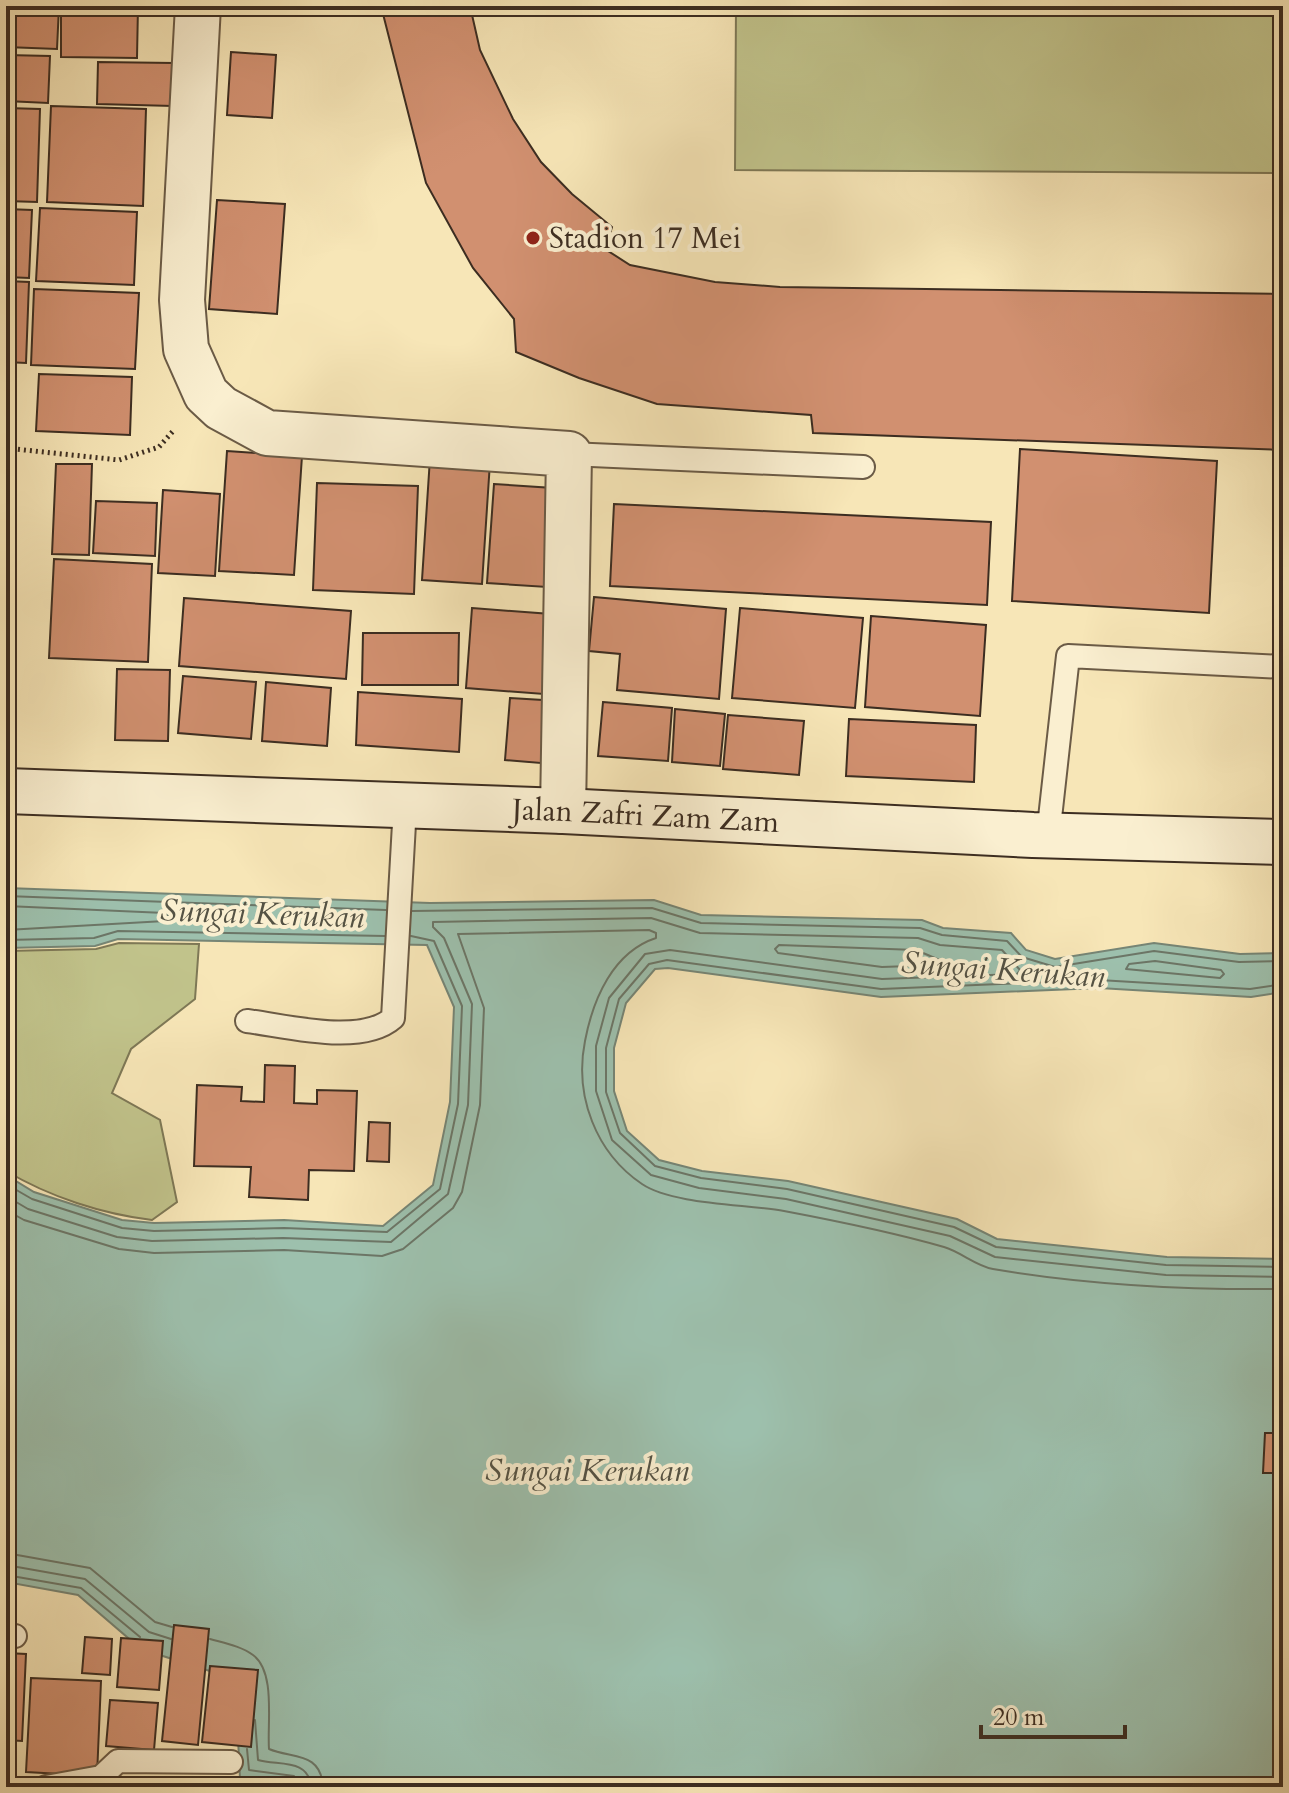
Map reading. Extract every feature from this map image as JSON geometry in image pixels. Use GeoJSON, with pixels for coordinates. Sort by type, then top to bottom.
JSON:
{"type":"FeatureCollection","features":[{"type":"Feature","properties":{"kind":"main road"},"geometry":{"type":"LineString","coordinates":[[198,6],[182,300],[186,349],[206,394],[221,408],[267,433],[569,454],[563,811]]}},
{"type":"Feature","properties":{"kind":"main road","name":"Jalan Zafri Zam Zam"},"geometry":{"type":"LineString","coordinates":[[6,791],[563,811],[1048,836],[1283,842]]}},
{"type":"Feature","properties":{"kind":"lane"},"geometry":{"type":"LineString","coordinates":[[569,454],[863,467]]}},
{"type":"Feature","properties":{"kind":"lane"},"geometry":{"type":"LineString","coordinates":[[1048,836],[1068,656],[1283,667]]}},
{"type":"Feature","properties":{"kind":"lane"},"geometry":{"type":"LineString","coordinates":[[247,1021],[324,1031],[382,1028],[393,1018],[405,806]]}},
{"type":"Feature","properties":{"kind":"lane"},"geometry":{"type":"LineString","coordinates":[[46,1787],[101,1777],[118,1761],[231,1762]]}},
{"type":"Feature","properties":{"kind":"path"},"geometry":{"type":"LineString","coordinates":[[6,448],[119,460],[159,447],[206,394]]}},
{"type":"Feature","properties":{"kind":"green space"},"geometry":{"type":"Polygon","coordinates":[[[736,6],[1283,6],[1283,173],[735,170],[736,6]]]}},
{"type":"Feature","properties":{"kind":"green space"},"geometry":{"type":"Polygon","coordinates":[[[119,943],[199,944],[195,999],[131,1049],[112,1093],[160,1120],[177,1202],[152,1220],[77,1203],[40,1189],[6,1171],[6,951],[96,949],[119,943]]]}},
{"type":"Feature","properties":{"kind":"water","name":"Sungai Kerukan"},"geometry":{"type":"Polygon","coordinates":[[[6,888],[430,903],[654,900],[701,915],[922,920],[943,928],[1011,933],[1026,950],[1055,959],[1154,943],[1240,954],[1283,953],[1283,992],[1251,997],[1099,988],[881,997],[668,968],[655,969],[626,1003],[614,1048],[614,1091],[627,1131],[659,1160],[702,1171],[788,1181],[957,1219],[997,1239],[1167,1257],[1283,1259],[1283,1787],[328,1787],[240,1778],[235,1679],[141,1649],[78,1595],[6,1582],[6,1175],[34,1192],[122,1220],[154,1223],[284,1220],[383,1226],[433,1185],[450,1102],[454,1007],[427,945],[118,939],[95,946],[6,948],[6,888]]]}},
{"type":"Feature","properties":{"kind":"building"},"geometry":{"type":"Polygon","coordinates":[[[6,6],[59,6],[57,49],[6,47],[6,6]]]}},
{"type":"Feature","properties":{"kind":"building"},"geometry":{"type":"Polygon","coordinates":[[[61,6],[138,6],[137,58],[61,57],[61,6]]]}},
{"type":"Feature","properties":{"kind":"building","name":"Stadion 17 Mei"},"geometry":{"type":"Polygon","coordinates":[[[381,6],[470,6],[480,50],[513,119],[541,162],[572,194],[612,227],[605,249],[630,265],[715,282],[780,287],[1283,294],[1283,450],[813,433],[811,415],[657,404],[579,378],[516,352],[514,319],[473,268],[426,183],[381,6]]]}},
{"type":"Feature","properties":{"kind":"building"},"geometry":{"type":"Polygon","coordinates":[[[231,52],[276,55],[272,118],[227,115],[231,52]]]}},
{"type":"Feature","properties":{"kind":"building"},"geometry":{"type":"Polygon","coordinates":[[[6,55],[50,56],[48,103],[6,101],[6,55]]]}},
{"type":"Feature","properties":{"kind":"building"},"geometry":{"type":"Polygon","coordinates":[[[98,62],[174,63],[173,106],[97,104],[98,62]]]}},
{"type":"Feature","properties":{"kind":"building"},"geometry":{"type":"Polygon","coordinates":[[[51,106],[146,109],[143,206],[47,202],[51,106]]]}},
{"type":"Feature","properties":{"kind":"building"},"geometry":{"type":"Polygon","coordinates":[[[6,108],[40,109],[37,202],[6,201],[6,108]]]}},
{"type":"Feature","properties":{"kind":"building"},"geometry":{"type":"Polygon","coordinates":[[[217,200],[285,204],[277,314],[209,309],[217,200]]]}},
{"type":"Feature","properties":{"kind":"building"},"geometry":{"type":"Polygon","coordinates":[[[40,208],[137,212],[134,285],[36,281],[40,208]]]}},
{"type":"Feature","properties":{"kind":"building"},"geometry":{"type":"Polygon","coordinates":[[[6,209],[32,210],[29,278],[6,277],[6,209]]]}},
{"type":"Feature","properties":{"kind":"building"},"geometry":{"type":"Polygon","coordinates":[[[6,281],[29,282],[26,363],[6,362],[6,281]]]}},
{"type":"Feature","properties":{"kind":"building"},"geometry":{"type":"Polygon","coordinates":[[[34,289],[139,293],[135,369],[31,365],[34,289]]]}},
{"type":"Feature","properties":{"kind":"building"},"geometry":{"type":"Polygon","coordinates":[[[39,374],[132,377],[130,435],[36,431],[39,374]]]}},
{"type":"Feature","properties":{"kind":"building"},"geometry":{"type":"Polygon","coordinates":[[[6,449],[13,449],[10,532],[6,532],[6,449]]]}},
{"type":"Feature","properties":{"kind":"building"},"geometry":{"type":"Polygon","coordinates":[[[1020,449],[1217,461],[1209,613],[1012,601],[1020,449]]]}},
{"type":"Feature","properties":{"kind":"building"},"geometry":{"type":"Polygon","coordinates":[[[227,451],[302,456],[294,575],[219,571],[227,451]]]}},
{"type":"Feature","properties":{"kind":"building"},"geometry":{"type":"Polygon","coordinates":[[[430,458],[490,462],[482,584],[422,580],[430,458]]]}},
{"type":"Feature","properties":{"kind":"building"},"geometry":{"type":"Polygon","coordinates":[[[56,464],[92,464],[89,555],[52,554],[56,464]]]}},
{"type":"Feature","properties":{"kind":"building"},"geometry":{"type":"Polygon","coordinates":[[[317,483],[418,486],[414,594],[313,590],[317,483]]]}},
{"type":"Feature","properties":{"kind":"building"},"geometry":{"type":"Polygon","coordinates":[[[494,484],[553,488],[547,587],[487,583],[494,484]]]}},
{"type":"Feature","properties":{"kind":"building"},"geometry":{"type":"Polygon","coordinates":[[[163,490],[220,494],[215,576],[158,573],[163,490]]]}},
{"type":"Feature","properties":{"kind":"building"},"geometry":{"type":"Polygon","coordinates":[[[96,501],[157,503],[155,556],[93,553],[96,501]]]}},
{"type":"Feature","properties":{"kind":"building"},"geometry":{"type":"Polygon","coordinates":[[[614,504],[991,522],[987,605],[610,586],[614,504]]]}},
{"type":"Feature","properties":{"kind":"building"},"geometry":{"type":"Polygon","coordinates":[[[54,559],[152,564],[148,662],[49,658],[54,559]]]}},
{"type":"Feature","properties":{"kind":"building"},"geometry":{"type":"Polygon","coordinates":[[[594,597],[726,609],[719,699],[617,690],[620,654],[589,651],[594,597]]]}},
{"type":"Feature","properties":{"kind":"building"},"geometry":{"type":"Polygon","coordinates":[[[184,598],[351,611],[346,679],[179,666],[184,598]]]}},
{"type":"Feature","properties":{"kind":"building"},"geometry":{"type":"Polygon","coordinates":[[[472,608],[564,615],[557,695],[466,688],[472,608]]]}},
{"type":"Feature","properties":{"kind":"building"},"geometry":{"type":"Polygon","coordinates":[[[740,608],[863,618],[855,708],[732,698],[740,608]]]}},
{"type":"Feature","properties":{"kind":"building"},"geometry":{"type":"Polygon","coordinates":[[[871,616],[986,625],[980,716],[865,707],[871,616]]]}},
{"type":"Feature","properties":{"kind":"building"},"geometry":{"type":"Polygon","coordinates":[[[363,633],[459,633],[458,685],[362,685],[363,633]]]}},
{"type":"Feature","properties":{"kind":"building"},"geometry":{"type":"Polygon","coordinates":[[[117,669],[170,670],[168,741],[115,740],[117,669]]]}},
{"type":"Feature","properties":{"kind":"building"},"geometry":{"type":"Polygon","coordinates":[[[183,676],[256,682],[251,739],[178,733],[183,676]]]}},
{"type":"Feature","properties":{"kind":"building"},"geometry":{"type":"Polygon","coordinates":[[[266,682],[331,688],[327,746],[262,741],[266,682]]]}},
{"type":"Feature","properties":{"kind":"building"},"geometry":{"type":"Polygon","coordinates":[[[358,692],[462,699],[459,752],[356,745],[358,692]]]}},
{"type":"Feature","properties":{"kind":"building"},"geometry":{"type":"Polygon","coordinates":[[[510,698],[559,701],[553,764],[505,760],[510,698]]]}},
{"type":"Feature","properties":{"kind":"building"},"geometry":{"type":"Polygon","coordinates":[[[603,702],[672,708],[668,761],[598,756],[603,702]]]}},
{"type":"Feature","properties":{"kind":"building"},"geometry":{"type":"Polygon","coordinates":[[[675,709],[725,714],[720,766],[672,762],[675,709]]]}},
{"type":"Feature","properties":{"kind":"building"},"geometry":{"type":"Polygon","coordinates":[[[728,715],[804,721],[799,775],[723,769],[728,715]]]}},
{"type":"Feature","properties":{"kind":"building"},"geometry":{"type":"Polygon","coordinates":[[[849,719],[976,725],[974,782],[846,776],[849,719]]]}},
{"type":"Feature","properties":{"kind":"building"},"geometry":{"type":"Polygon","coordinates":[[[265,1065],[295,1066],[294,1103],[317,1104],[317,1090],[357,1091],[354,1171],[309,1170],[308,1200],[249,1197],[251,1167],[194,1166],[197,1085],[242,1087],[241,1101],[264,1102],[265,1065]]]}},
{"type":"Feature","properties":{"kind":"building"},"geometry":{"type":"Polygon","coordinates":[[[369,1122],[390,1123],[389,1162],[367,1161],[369,1122]]]}},
{"type":"Feature","properties":{"kind":"building"},"geometry":{"type":"Polygon","coordinates":[[[1265,1433],[1283,1433],[1283,1490],[1278,1490],[1279,1473],[1263,1473],[1265,1433]]]}},
{"type":"Feature","properties":{"kind":"building"},"geometry":{"type":"Polygon","coordinates":[[[174,1625],[209,1629],[198,1745],[162,1741],[174,1625]]]}},
{"type":"Feature","properties":{"kind":"building"},"geometry":{"type":"Polygon","coordinates":[[[85,1637],[112,1639],[110,1675],[82,1673],[85,1637]]]}},
{"type":"Feature","properties":{"kind":"building"},"geometry":{"type":"Polygon","coordinates":[[[121,1638],[163,1641],[159,1690],[117,1687],[121,1638]]]}},
{"type":"Feature","properties":{"kind":"building"},"geometry":{"type":"Polygon","coordinates":[[[6,1653],[26,1654],[22,1741],[6,1740],[6,1653]]]}},
{"type":"Feature","properties":{"kind":"building"},"geometry":{"type":"Polygon","coordinates":[[[210,1666],[258,1670],[251,1747],[202,1742],[210,1666]]]}},
{"type":"Feature","properties":{"kind":"building"},"geometry":{"type":"Polygon","coordinates":[[[31,1678],[101,1681],[97,1776],[26,1772],[31,1678]]]}},
{"type":"Feature","properties":{"kind":"building"},"geometry":{"type":"Polygon","coordinates":[[[110,1700],[158,1703],[154,1750],[106,1746],[110,1700]]]}},
{"type":"Feature","properties":{"kind":"place","name":"Stadion 17 Mei"},"geometry":{"type":"Point","coordinates":[533,238]}}]}
